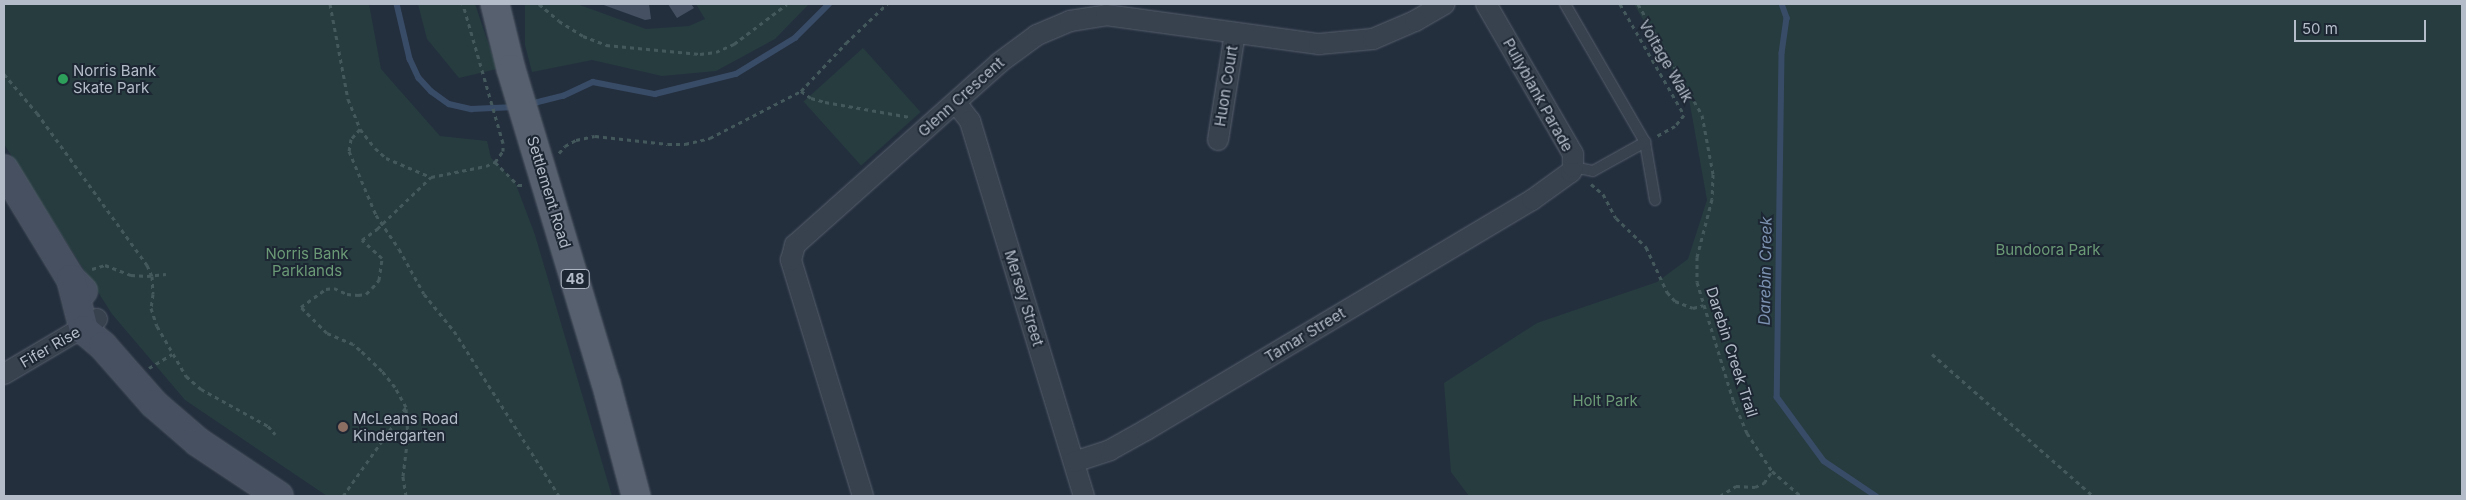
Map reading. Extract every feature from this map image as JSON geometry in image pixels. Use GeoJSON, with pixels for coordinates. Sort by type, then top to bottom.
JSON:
{"type":"FeatureCollection","features":[{"type":"Feature","properties":{"kind":"main road","name":"Settlement Road"},"geometry":{"type":"LineString","coordinates":[[495,4],[511,68],[530,131],[553,170],[636,496]]}},
{"type":"Feature","properties":{"kind":"street","name":"Glenn Crescent"},"geometry":{"type":"LineString","coordinates":[[863,496],[791,260],[794,245],[956,103],[998,63],[1037,35],[1070,21],[1106,15],[1319,44],[1373,39],[1415,21],[1445,4]]}},
{"type":"Feature","properties":{"kind":"street","name":"Pullyblank Parade"},"geometry":{"type":"LineString","coordinates":[[1486,4],[1573,154],[1571,172],[1532,200]]}},
{"type":"Feature","properties":{"kind":"street","name":"Huon Court"},"geometry":{"type":"LineString","coordinates":[[1218,140],[1235,33]]}},
{"type":"Feature","properties":{"kind":"street","name":"Mersey Street"},"geometry":{"type":"LineString","coordinates":[[956,103],[970,120],[1084,496]]}},
{"type":"Feature","properties":{"kind":"street"},"geometry":{"type":"LineString","coordinates":[[4,169],[71,279],[82,288],[90,323],[111,335],[132,378],[167,418],[198,442],[279,496]]}},
{"type":"Feature","properties":{"kind":"street","name":"Tamar Street"},"geometry":{"type":"LineString","coordinates":[[1074,462],[1110,450],[1146,430],[1532,200]]}},
{"type":"Feature","properties":{"kind":"street","name":"Fifer Rise"},"geometry":{"type":"LineString","coordinates":[[4,374],[90,323]]}},
{"type":"Feature","properties":{"kind":"lane"},"geometry":{"type":"LineString","coordinates":[[1565,4],[1645,142],[1655,200]]}},
{"type":"Feature","properties":{"kind":"lane"},"geometry":{"type":"LineString","coordinates":[[1573,167],[1593,171],[1645,142]]}},
{"type":"Feature","properties":{"kind":"path"},"geometry":{"type":"LineString","coordinates":[[330,4],[348,99],[360,130],[386,158],[431,177]]}},
{"type":"Feature","properties":{"kind":"path"},"geometry":{"type":"LineString","coordinates":[[406,496],[403,476],[408,437],[406,407],[395,387],[354,344],[327,333],[301,307],[326,289],[334,288],[346,294],[366,294],[379,280],[382,258],[362,240],[431,177],[495,162],[503,151],[503,143],[480,69],[463,4]]}},
{"type":"Feature","properties":{"kind":"path"},"geometry":{"type":"LineString","coordinates":[[539,4],[567,26],[584,36],[606,45],[700,54],[716,52],[734,44],[787,4]]}},
{"type":"Feature","properties":{"kind":"path"},"geometry":{"type":"LineString","coordinates":[[495,162],[518,185],[530,186],[553,170],[559,153],[565,146],[576,140],[595,136],[668,144],[699,142],[801,91],[846,43],[888,4]]}},
{"type":"Feature","properties":{"kind":"path","name":"Voltage Walk"},"geometry":{"type":"LineString","coordinates":[[1620,4],[1684,115],[1675,126],[1645,142]]}},
{"type":"Feature","properties":{"kind":"path","name":"Darebin Creek Trail"},"geometry":{"type":"LineString","coordinates":[[1638,4],[1702,115],[1713,174],[1712,198],[1697,257],[1697,282],[1733,400],[1747,433],[1772,471],[1801,496]]}},
{"type":"Feature","properties":{"kind":"path"},"geometry":{"type":"LineString","coordinates":[[4,74],[37,113],[147,265],[152,276],[153,294],[151,308],[157,326],[186,376],[202,390],[257,419],[268,426],[275,434]]}},
{"type":"Feature","properties":{"kind":"path"},"geometry":{"type":"LineString","coordinates":[[801,91],[812,98],[825,102],[913,118],[929,126]]}},
{"type":"Feature","properties":{"kind":"path"},"geometry":{"type":"LineString","coordinates":[[360,130],[351,139],[349,151],[358,177],[382,223],[424,294],[454,331],[559,496]]}},
{"type":"Feature","properties":{"kind":"path"},"geometry":{"type":"LineString","coordinates":[[1588,182],[1597,187],[1616,218],[1646,247],[1667,292],[1675,301],[1692,308],[1704,306]]}},
{"type":"Feature","properties":{"kind":"path"},"geometry":{"type":"LineString","coordinates":[[71,279],[98,266],[105,265],[131,275],[152,276],[166,274]]}},
{"type":"Feature","properties":{"kind":"path"},"geometry":{"type":"LineString","coordinates":[[1932,354],[2093,496]]}},
{"type":"Feature","properties":{"kind":"path"},"geometry":{"type":"LineString","coordinates":[[343,496],[406,407]]}},
{"type":"Feature","properties":{"kind":"path"},"geometry":{"type":"LineString","coordinates":[[1720,496],[1736,486],[1756,487],[1764,483],[1772,471]]}},
{"type":"Feature","properties":{"kind":"green space","name":"Norris Bank Parklands"},"geometry":{"type":"Polygon","coordinates":[[[4,4],[369,4],[381,69],[440,136],[487,141],[491,158],[515,182],[535,235],[612,496],[327,496],[185,400],[112,314],[4,144],[4,4]]]}},
{"type":"Feature","properties":{"kind":"green space"},"geometry":{"type":"Polygon","coordinates":[[[418,4],[475,4],[497,69],[459,78],[427,39],[418,4]]]}},
{"type":"Feature","properties":{"kind":"green space"},"geometry":{"type":"Polygon","coordinates":[[[525,4],[577,4],[646,29],[689,26],[705,19],[696,4],[809,4],[775,39],[716,71],[662,76],[592,60],[532,72],[525,45],[525,4]]]}},
{"type":"Feature","properties":{"kind":"green space","name":"Bundoora Park"},"geometry":{"type":"Polygon","coordinates":[[[1634,4],[2462,4],[2462,496],[1469,496],[1451,472],[1444,383],[1537,323],[1657,282],[1688,259],[1707,200],[1689,99],[1634,4]]]}},
{"type":"Feature","properties":{"kind":"green space"},"geometry":{"type":"Polygon","coordinates":[[[863,48],[921,112],[861,165],[804,102],[863,48]]]}},
{"type":"Feature","properties":{"kind":"building"},"geometry":{"type":"Polygon","coordinates":[[[601,4],[649,4],[651,19],[645,20],[601,4]]]}},
{"type":"Feature","properties":{"kind":"building"},"geometry":{"type":"Polygon","coordinates":[[[668,4],[691,4],[694,8],[677,18],[668,4]]]}},
{"type":"Feature","properties":{"kind":"waterway","name":"Darebin Creek"},"geometry":{"type":"LineString","coordinates":[[397,4],[410,59],[419,78],[431,91],[449,104],[471,109],[516,107]]}},
{"type":"Feature","properties":{"kind":"waterway","name":"Darebin Creek"},"geometry":{"type":"LineString","coordinates":[[530,104],[563,96],[593,82],[655,94],[736,74],[795,38],[829,4]]}},
{"type":"Feature","properties":{"kind":"waterway","name":"Darebin Creek"},"geometry":{"type":"LineString","coordinates":[[1782,4],[1787,18],[1782,53],[1777,397],[1824,461],[1876,496]]}},
{"type":"Feature","properties":{"kind":"place","name":"Norris Bank Skate Park"},"geometry":{"type":"Point","coordinates":[63,79]}},
{"type":"Feature","properties":{"kind":"place","name":"McLeans Road Kindergarten"},"geometry":{"type":"Point","coordinates":[343,427]}},
{"type":"Feature","properties":{"kind":"park label","name":"Holt Park"},"geometry":{"type":"Point","coordinates":[1605,401]}}]}
